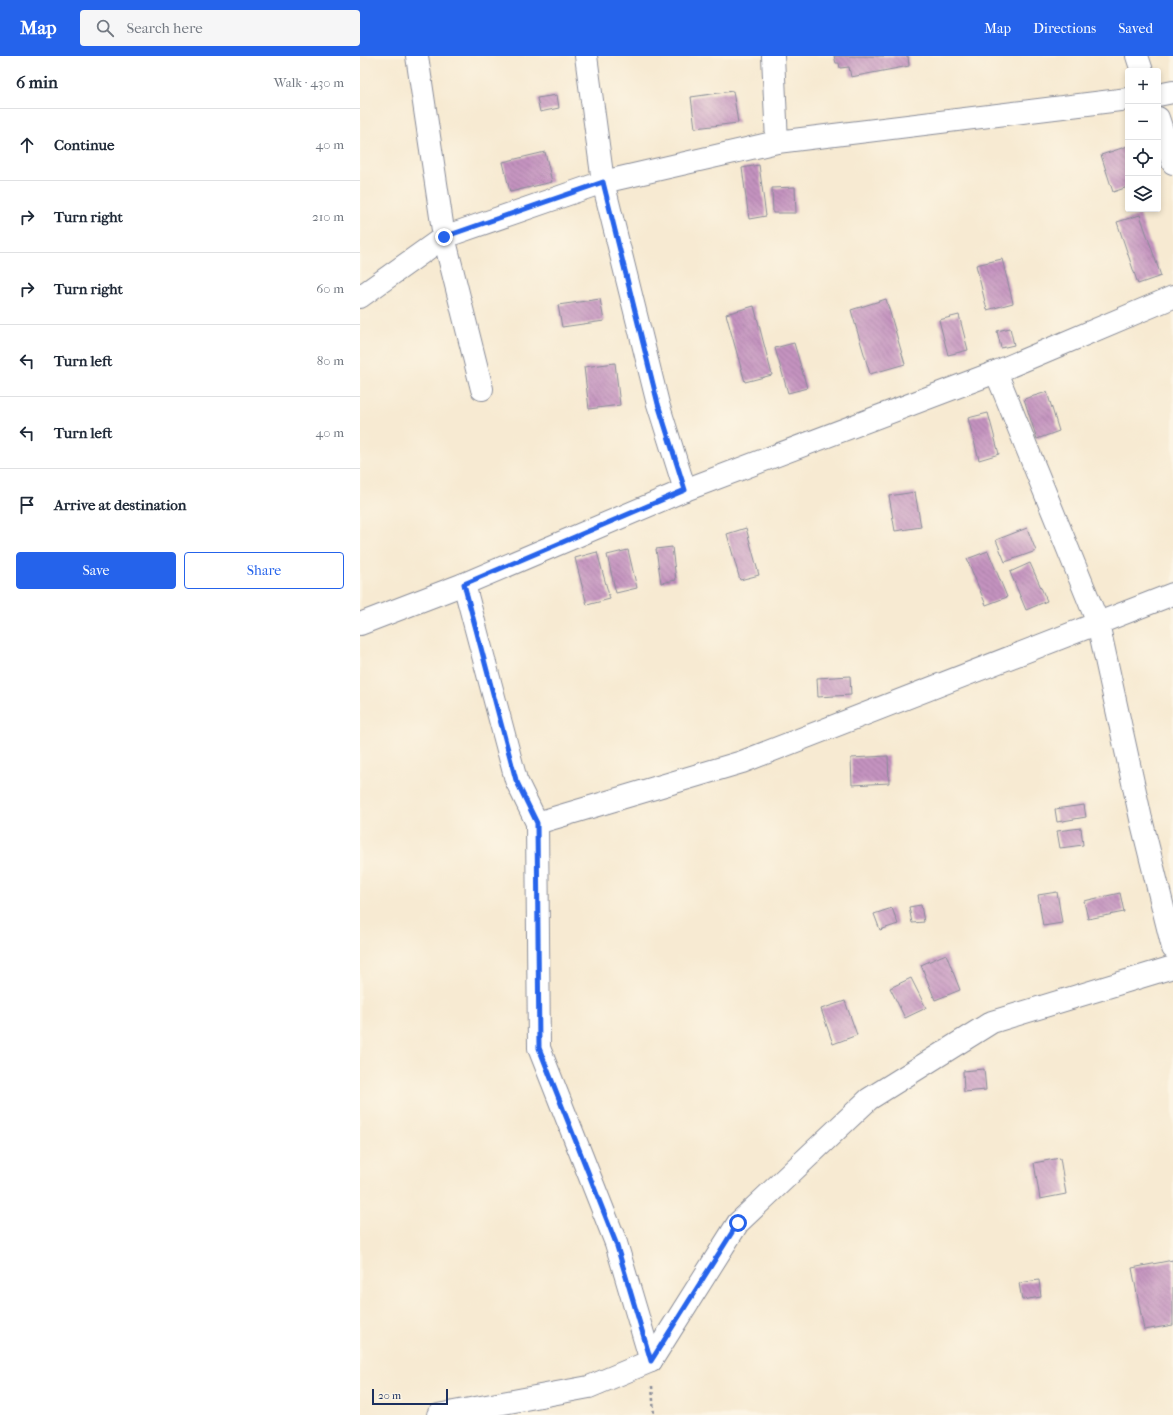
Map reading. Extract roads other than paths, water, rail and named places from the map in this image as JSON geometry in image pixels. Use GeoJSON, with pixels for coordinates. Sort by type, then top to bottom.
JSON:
{"type":"FeatureCollection","features":[{"type":"Feature","properties":{"kind":"street"},"geometry":{"type":"LineString","coordinates":[[417,56],[444,237],[482,389]]}},
{"type":"Feature","properties":{"kind":"street"},"geometry":{"type":"LineString","coordinates":[[586,56],[603,182],[658,404],[685,490]]}},
{"type":"Feature","properties":{"kind":"street"},"geometry":{"type":"LineString","coordinates":[[773,56],[777,142]]}},
{"type":"Feature","properties":{"kind":"street"},"geometry":{"type":"LineString","coordinates":[[1137,56],[1141,68]]}},
{"type":"Feature","properties":{"kind":"street"},"geometry":{"type":"LineString","coordinates":[[1161,94],[1173,92]]}},
{"type":"Feature","properties":{"kind":"street"},"geometry":{"type":"LineString","coordinates":[[360,297],[444,237],[603,182],[777,142],[1125,99]]}},
{"type":"Feature","properties":{"kind":"street"},"geometry":{"type":"LineString","coordinates":[[1161,127],[1173,163]]}},
{"type":"Feature","properties":{"kind":"street"},"geometry":{"type":"LineString","coordinates":[[360,624],[464,584],[685,490],[996,372],[1173,297]]}},
{"type":"Feature","properties":{"kind":"street"},"geometry":{"type":"LineString","coordinates":[[996,372],[1098,623],[1173,948]]}},
{"type":"Feature","properties":{"kind":"street"},"geometry":{"type":"LineString","coordinates":[[464,584],[516,780],[537,823],[539,1048],[616,1243],[651,1361]]}},
{"type":"Feature","properties":{"kind":"street"},"geometry":{"type":"LineString","coordinates":[[537,823],[742,762],[1173,594]]}},
{"type":"Feature","properties":{"kind":"street"},"geometry":{"type":"LineString","coordinates":[[438,1415],[589,1387],[651,1361],[738,1223],[869,1099],[992,1022],[1173,967]]}}]}
